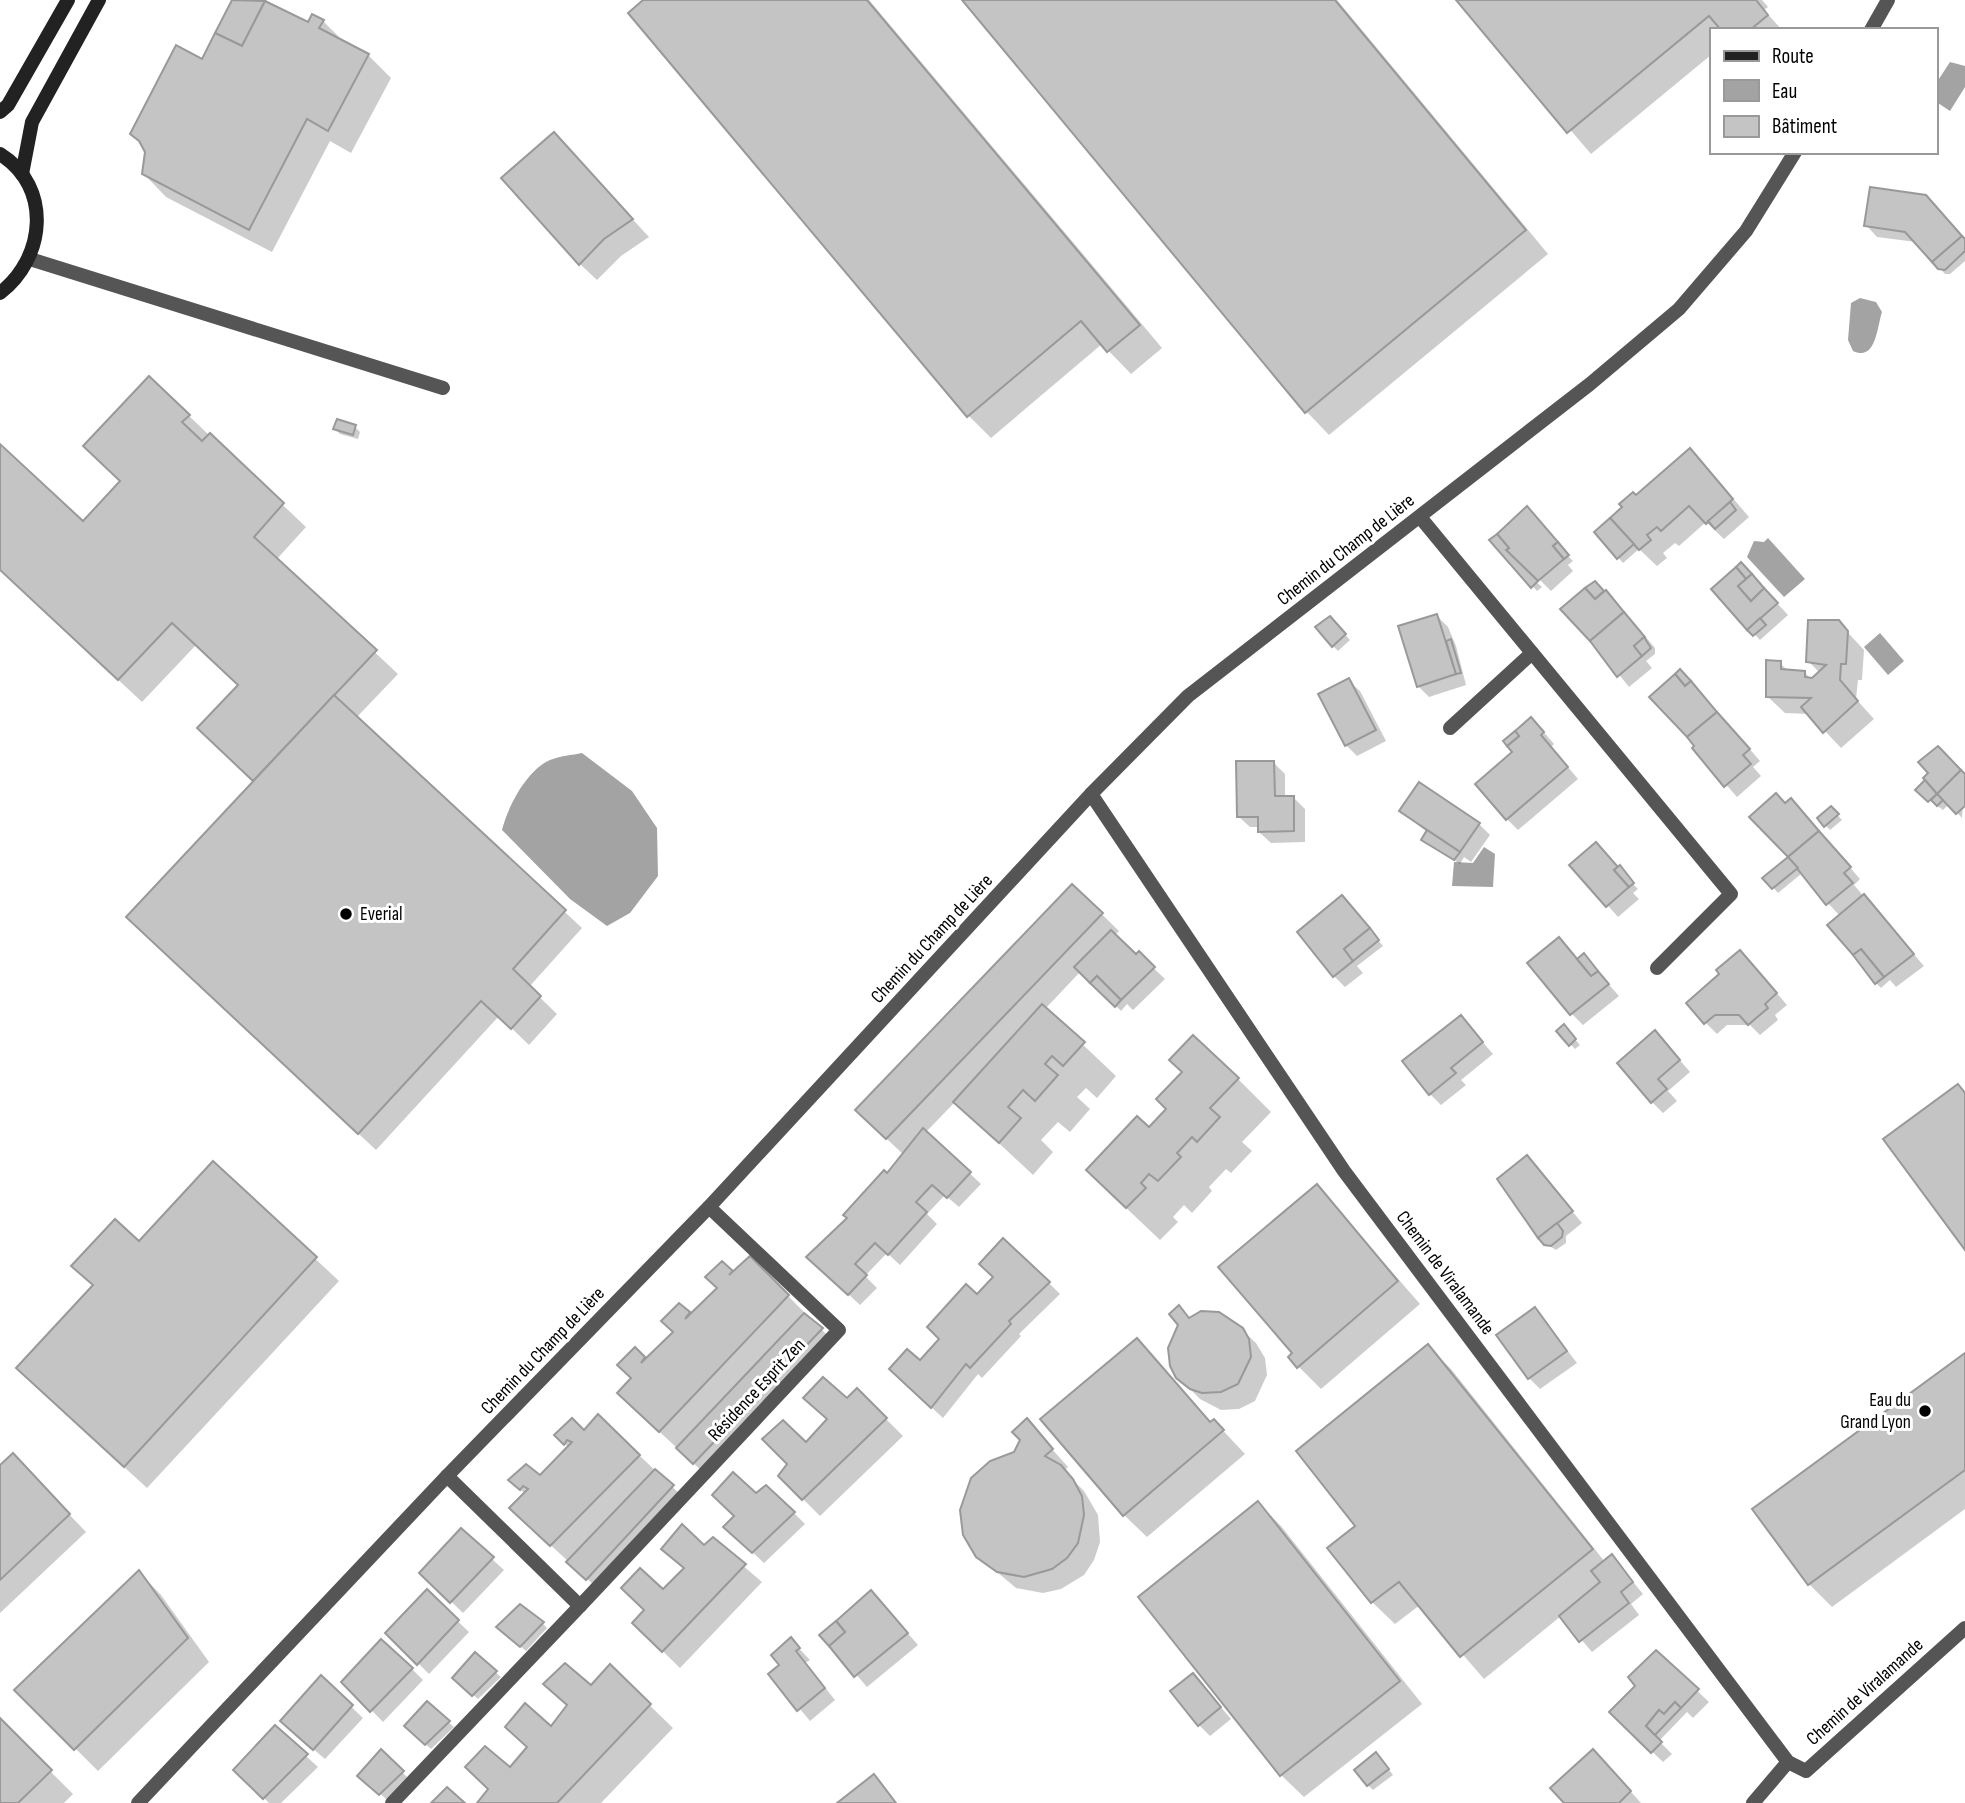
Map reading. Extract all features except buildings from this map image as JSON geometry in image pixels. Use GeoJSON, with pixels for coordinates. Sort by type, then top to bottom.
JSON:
{"type":"FeatureCollection","features":[{"type":"Feature","properties":{"kind":"main road"},"geometry":{"type":"LineString","coordinates":[[0,111],[8,105],[68,0]]}},
{"type":"Feature","properties":{"kind":"main road"},"geometry":{"type":"LineString","coordinates":[[22,174],[32,122],[99,0]]}},
{"type":"Feature","properties":{"kind":"main road"},"geometry":{"type":"LineString","coordinates":[[0,154],[22,174],[33,194],[38,216],[37,238],[30,259],[15,281],[0,293]]}},
{"type":"Feature","properties":{"kind":"street"},"geometry":{"type":"LineString","coordinates":[[1872,28],[1888,0]]}},
{"type":"Feature","properties":{"kind":"street","name":"Chemin du Champ de Lière"},"geometry":{"type":"LineString","coordinates":[[138,1803],[447,1476],[709,1207],[1091,794],[1188,696],[1590,384],[1679,309],[1746,231],[1794,154]]}},
{"type":"Feature","properties":{"kind":"street"},"geometry":{"type":"LineString","coordinates":[[30,259],[443,388]]}},
{"type":"Feature","properties":{"kind":"street"},"geometry":{"type":"LineString","coordinates":[[1420,517],[1731,894],[1657,968]]}},
{"type":"Feature","properties":{"kind":"street"},"geometry":{"type":"LineString","coordinates":[[1450,728],[1532,653]]}},
{"type":"Feature","properties":{"kind":"street","name":"Chemin de Viralamande"},"geometry":{"type":"LineString","coordinates":[[1091,794],[1344,1171],[1788,1762],[1806,1771],[1965,1628]]}},
{"type":"Feature","properties":{"kind":"street","name":"Résidence Esprit Zen"},"geometry":{"type":"LineString","coordinates":[[391,1803],[839,1331],[709,1207]]}},
{"type":"Feature","properties":{"kind":"street"},"geometry":{"type":"LineString","coordinates":[[447,1476],[580,1606]]}},
{"type":"Feature","properties":{"kind":"street"},"geometry":{"type":"LineString","coordinates":[[1753,1803],[1788,1762]]}},
{"type":"Feature","properties":{"kind":"water"},"geometry":{"type":"Polygon","coordinates":[[[1950,62],[1965,66],[1965,87],[1950,111],[1937,102],[1937,82],[1950,62]]]}},
{"type":"Feature","properties":{"kind":"water"},"geometry":{"type":"Polygon","coordinates":[[[1860,298],[1876,302],[1882,312],[1871,347],[1867,352],[1861,353],[1853,351],[1848,340],[1851,303],[1860,298]]]}},
{"type":"Feature","properties":{"kind":"water"},"geometry":{"type":"Polygon","coordinates":[[[1768,538],[1805,579],[1784,597],[1747,557],[1754,541],[1764,542],[1768,538]]]}},
{"type":"Feature","properties":{"kind":"water"},"geometry":{"type":"Polygon","coordinates":[[[1880,633],[1904,661],[1888,675],[1864,647],[1880,633]]]}},
{"type":"Feature","properties":{"kind":"water"},"geometry":{"type":"Polygon","coordinates":[[[582,753],[632,791],[657,828],[658,876],[630,913],[607,926],[570,899],[502,830],[514,800],[534,772],[550,760],[582,753]]]}},
{"type":"Feature","properties":{"kind":"water"},"geometry":{"type":"Polygon","coordinates":[[[1484,847],[1495,854],[1493,887],[1452,886],[1454,862],[1473,863],[1484,847]]]}},
{"type":"Feature","properties":{"kind":"place","name":"Everial"},"geometry":{"type":"Point","coordinates":[346,914]}},
{"type":"Feature","properties":{"kind":"place","name":"Eau du Grand Lyon"},"geometry":{"type":"Point","coordinates":[1925,1411]}}]}
